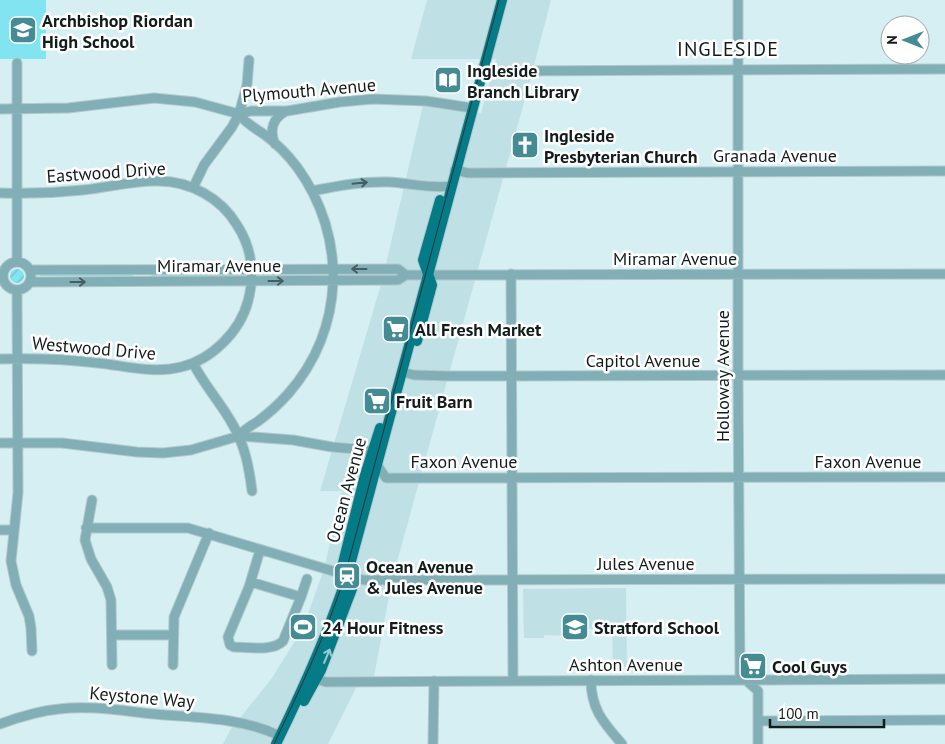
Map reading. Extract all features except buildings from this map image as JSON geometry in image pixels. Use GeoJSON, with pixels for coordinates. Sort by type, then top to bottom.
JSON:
{"type":"FeatureCollection","features":[{"type":"Feature","properties":{"kind":"main road","name":"Ocean Avenue"},"geometry":{"type":"LineString","coordinates":[[278,740],[292,711],[303,702],[312,678],[336,633],[352,589],[348,576],[374,460],[390,416],[402,372],[410,363],[432,285],[423,260],[442,193],[451,186],[502,3]]}},
{"type":"Feature","properties":{"kind":"street","name":"Holloway Avenue"},"geometry":{"type":"LineString","coordinates":[[738,0],[740,675],[758,691],[758,744]]}},
{"type":"Feature","properties":{"kind":"street"},"geometry":{"type":"LineString","coordinates":[[193,188],[204,165],[232,127],[238,114],[247,85],[250,60]]}},
{"type":"Feature","properties":{"kind":"street"},"geometry":{"type":"LineString","coordinates":[[17,63],[17,261]]}},
{"type":"Feature","properties":{"kind":"street"},"geometry":{"type":"LineString","coordinates":[[484,68],[496,71],[945,69]]}},
{"type":"Feature","properties":{"kind":"street","name":"Plymouth Avenue"},"geometry":{"type":"LineString","coordinates":[[0,109],[68,108],[154,98],[196,102],[238,114],[251,111],[286,111],[340,102],[373,99],[426,100],[472,108]]}},
{"type":"Feature","properties":{"kind":"street"},"geometry":{"type":"LineString","coordinates":[[276,144],[272,125],[286,111]]}},
{"type":"Feature","properties":{"kind":"street"},"geometry":{"type":"LineString","coordinates":[[238,114],[276,144],[295,165],[312,191],[329,236],[333,269],[330,308],[323,334],[304,373],[276,406],[239,436]]}},
{"type":"Feature","properties":{"kind":"street","name":"Granada Avenue"},"geometry":{"type":"LineString","coordinates":[[455,170],[468,173],[945,171]]}},
{"type":"Feature","properties":{"kind":"street","name":"Eastwood Drive"},"geometry":{"type":"LineString","coordinates":[[0,194],[82,191],[158,181],[181,184],[193,188],[215,201],[234,219],[246,243],[252,275]]}},
{"type":"Feature","properties":{"kind":"street"},"geometry":{"type":"LineString","coordinates":[[312,191],[342,185],[376,182],[404,183],[437,188],[451,186]]}},
{"type":"Feature","properties":{"kind":"street"},"geometry":{"type":"LineString","coordinates":[[17,261],[26,265],[30,270],[30,282],[24,288],[17,290],[10,288],[2,282],[2,270],[7,265],[17,261]]}},
{"type":"Feature","properties":{"kind":"street","name":"Miramar Avenue"},"geometry":{"type":"LineString","coordinates":[[30,282],[252,275],[333,269],[398,269],[406,275]]}},
{"type":"Feature","properties":{"kind":"street","name":"Miramar Avenue"},"geometry":{"type":"LineString","coordinates":[[30,270],[252,275],[332,281],[398,280],[406,275],[945,274]]}},
{"type":"Feature","properties":{"kind":"street"},"geometry":{"type":"LineString","coordinates":[[511,274],[514,680]]}},
{"type":"Feature","properties":{"kind":"street","name":"Westwood Drive"},"geometry":{"type":"LineString","coordinates":[[0,359],[80,361],[159,371],[194,363],[216,349],[235,329],[247,306],[252,275]]}},
{"type":"Feature","properties":{"kind":"street"},"geometry":{"type":"LineString","coordinates":[[17,290],[18,493],[11,548],[12,573],[29,616],[32,628],[32,651]]}},
{"type":"Feature","properties":{"kind":"street"},"geometry":{"type":"LineString","coordinates":[[194,363],[205,385],[239,436],[248,465],[252,491]]}},
{"type":"Feature","properties":{"kind":"street","name":"Capitol Avenue"},"geometry":{"type":"LineString","coordinates":[[402,372],[414,375],[512,376],[945,375]]}},
{"type":"Feature","properties":{"kind":"street","name":"Faxon Avenue"},"geometry":{"type":"LineString","coordinates":[[0,443],[69,444],[163,453],[191,450],[239,436],[293,440],[332,447],[367,450],[386,478],[945,477]]}},
{"type":"Feature","properties":{"kind":"street"},"geometry":{"type":"LineString","coordinates":[[92,500],[85,540],[87,549],[110,594],[112,666]]}},
{"type":"Feature","properties":{"kind":"street","name":"Jules Avenue"},"geometry":{"type":"LineString","coordinates":[[86,528],[188,528],[363,580],[945,579]]}},
{"type":"Feature","properties":{"kind":"street"},"geometry":{"type":"LineString","coordinates":[[0,530],[13,530]]}},
{"type":"Feature","properties":{"kind":"street"},"geometry":{"type":"LineString","coordinates":[[173,665],[173,624],[176,610],[209,533]]}},
{"type":"Feature","properties":{"kind":"street"},"geometry":{"type":"LineString","coordinates":[[260,550],[251,582],[228,637],[228,642],[234,647],[272,647],[279,645],[283,641],[301,597],[306,579]]}},
{"type":"Feature","properties":{"kind":"street"},"geometry":{"type":"LineString","coordinates":[[251,582],[301,597]]}},
{"type":"Feature","properties":{"kind":"street"},"geometry":{"type":"LineString","coordinates":[[112,635],[173,635]]}},
{"type":"Feature","properties":{"kind":"street","name":"Ashton Avenue"},"geometry":{"type":"LineString","coordinates":[[312,678],[326,682],[945,679]]}},
{"type":"Feature","properties":{"kind":"street"},"geometry":{"type":"LineString","coordinates":[[591,680],[592,697],[599,717],[622,744]]}},
{"type":"Feature","properties":{"kind":"street"},"geometry":{"type":"LineString","coordinates":[[433,744],[434,681]]}},
{"type":"Feature","properties":{"kind":"street","name":"Keystone Way"},"geometry":{"type":"LineString","coordinates":[[0,724],[45,711],[90,708],[237,722],[256,726],[278,740]]}},
{"type":"Feature","properties":{"kind":"street"},"geometry":{"type":"LineString","coordinates":[[758,721],[945,720]]}},
{"type":"Feature","properties":{"kind":"shaded area"},"geometry":{"type":"Polygon","coordinates":[[[427,0],[551,0],[392,580],[373,682],[359,682],[328,744],[223,744],[231,729],[272,678],[303,628],[324,569],[342,491],[320,491],[382,281],[423,105],[481,113],[496,59],[411,59],[427,0]]]}},
{"type":"Feature","properties":{"kind":"shaded area","name":"Stratford School"},"geometry":{"type":"Polygon","coordinates":[[[626,588],[627,667],[613,667],[612,629],[580,629],[580,636],[544,635],[544,638],[524,638],[523,589],[626,588]]]}},
{"type":"Feature","properties":{"kind":"green space","name":"Archbishop Riordan High School"},"geometry":{"type":"Polygon","coordinates":[[[0,0],[46,0],[46,59],[0,59],[0,0]]]}},
{"type":"Feature","properties":{"kind":"green space"},"geometry":{"type":"Polygon","coordinates":[[[17,269],[22,271],[24,276],[22,281],[17,283],[12,281],[10,276],[12,271],[17,269]]]}},
{"type":"Feature","properties":{"kind":"green space"},"geometry":{"type":"Polygon","coordinates":[[[320,272],[321,276],[260,277],[261,274],[320,272]]]}},
{"type":"Feature","properties":{"kind":"green space"},"geometry":{"type":"Polygon","coordinates":[[[131,273],[133,277],[40,276],[41,274],[131,273]]]}},
{"type":"Feature","properties":{"kind":"green space"},"geometry":{"type":"Polygon","coordinates":[[[342,273],[395,273],[395,276],[342,277],[342,273]]]}},
{"type":"Feature","properties":{"kind":"green space"},"geometry":{"type":"Polygon","coordinates":[[[151,274],[243,274],[243,277],[152,278],[151,274]]]}},
{"type":"Feature","properties":{"kind":"tram line"},"geometry":{"type":"LineString","coordinates":[[274,744],[303,682],[338,597],[345,575],[499,0]]}},
{"type":"Feature","properties":{"kind":"place","name":"Archbishop Riordan High School"},"geometry":{"type":"Point","coordinates":[23,30]}},
{"type":"Feature","properties":{"kind":"place","name":"Ingleside Branch Library"},"geometry":{"type":"Point","coordinates":[448,80]}},
{"type":"Feature","properties":{"kind":"place","name":"Ingleside Presbyterian Church"},"geometry":{"type":"Point","coordinates":[525,145]}},
{"type":"Feature","properties":{"kind":"place","name":"All Fresh Market"},"geometry":{"type":"Point","coordinates":[396,329]}},
{"type":"Feature","properties":{"kind":"place","name":"Fruit Barn"},"geometry":{"type":"Point","coordinates":[377,401]}},
{"type":"Feature","properties":{"kind":"place","name":"Ocean Avenue & Jules Avenue"},"geometry":{"type":"Point","coordinates":[347,576]}},
{"type":"Feature","properties":{"kind":"place","name":"24 Hour Fitness"},"geometry":{"type":"Point","coordinates":[303,627]}},
{"type":"Feature","properties":{"kind":"place","name":"Stratford School"},"geometry":{"type":"Point","coordinates":[575,627]}},
{"type":"Feature","properties":{"kind":"place","name":"Cool Guys"},"geometry":{"type":"Point","coordinates":[753,666]}},
{"type":"Feature","properties":{"kind":"district","name":"INGLESIDE"},"geometry":{"type":"Point","coordinates":[728,49]}}]}
